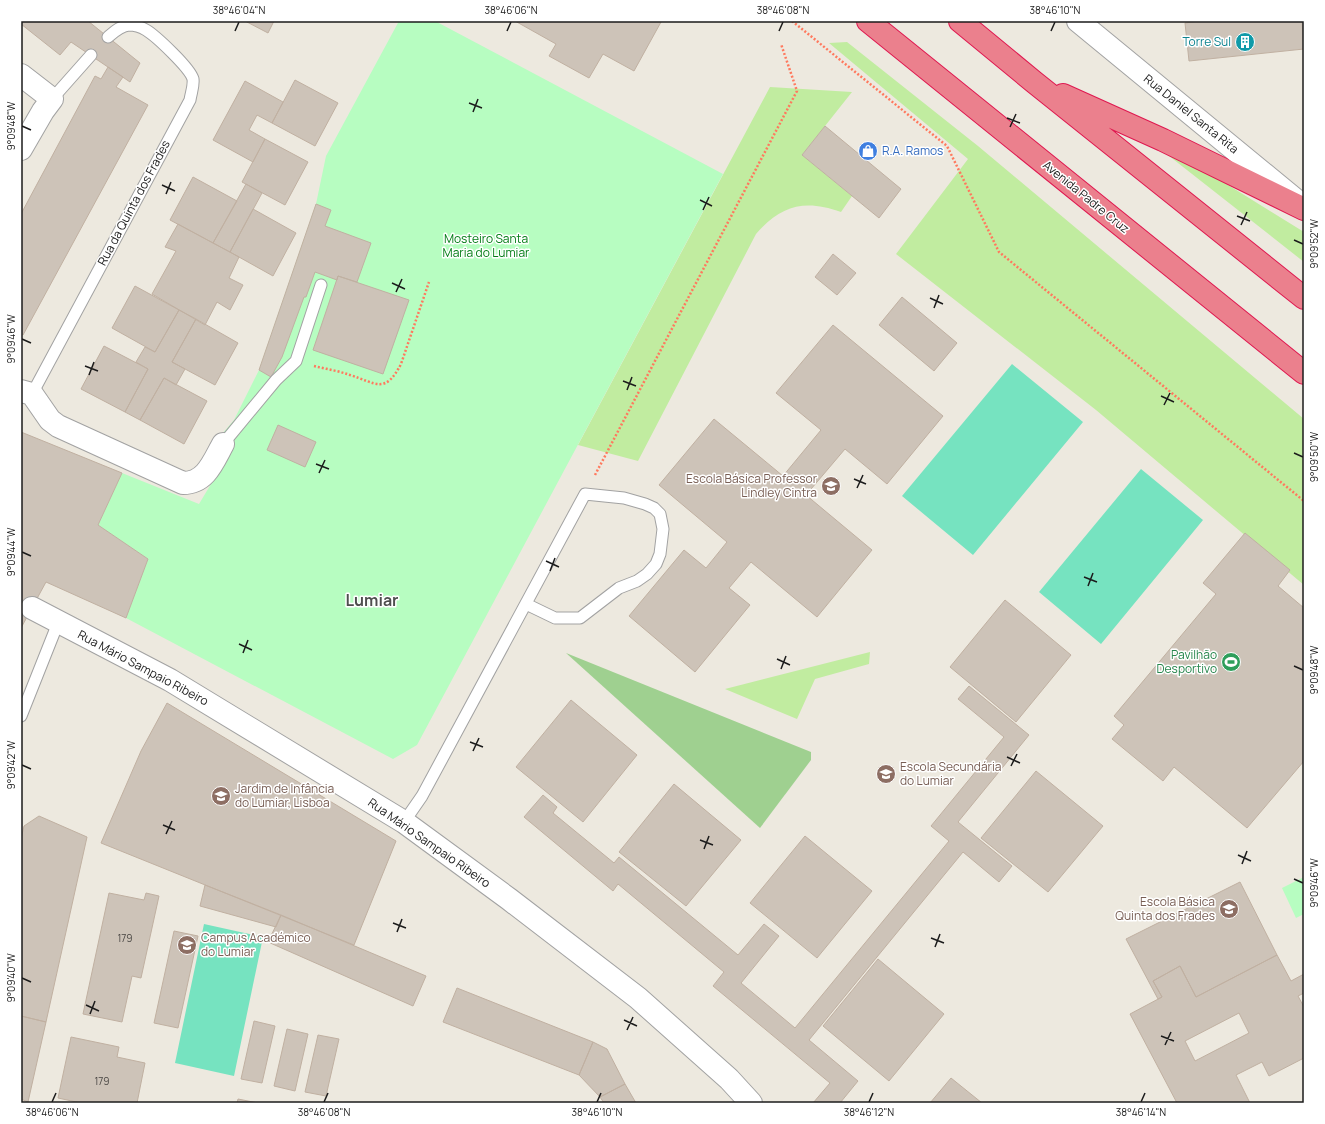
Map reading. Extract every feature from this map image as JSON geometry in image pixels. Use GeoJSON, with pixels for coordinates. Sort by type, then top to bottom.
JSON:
{"type":"FeatureCollection","features":[{"type":"Feature","properties":{"kind":"highway","name":"Avenida Padre Cruz"},"geometry":{"type":"LineString","coordinates":[[868,21],[1304,373]]}},
{"type":"Feature","properties":{"kind":"highway"},"geometry":{"type":"LineString","coordinates":[[960,21],[1304,298]]}},
{"type":"Feature","properties":{"kind":"highway"},"geometry":{"type":"LineString","coordinates":[[1034,82],[1163,140],[1304,208]]}},
{"type":"Feature","properties":{"kind":"street","name":"Rua Daniel Santa Rita"},"geometry":{"type":"LineString","coordinates":[[1078,21],[1304,208]]}},
{"type":"Feature","properties":{"kind":"street"},"geometry":{"type":"LineString","coordinates":[[21,75],[52,99],[42,111],[21,149]]}},
{"type":"Feature","properties":{"kind":"street","name":"Rua da Quinta dos Frades"},"geometry":{"type":"LineString","coordinates":[[26,392],[50,420],[58,426],[183,483],[195,482],[206,474],[223,444]]}},
{"type":"Feature","properties":{"kind":"street","name":"Rua Mário Sampaio Ribeiro"},"geometry":{"type":"LineString","coordinates":[[32,608],[58,623],[170,680],[404,822],[509,899],[638,998],[729,1079],[751,1103]]}},
{"type":"Feature","properties":{"kind":"lane","name":"Rua da Quinta dos Frades"},"geometry":{"type":"LineString","coordinates":[[26,392],[186,107],[191,95],[193,79],[189,70],[138,24],[120,28],[108,37]]}},
{"type":"Feature","properties":{"kind":"lane"},"geometry":{"type":"LineString","coordinates":[[52,99],[91,55]]}},
{"type":"Feature","properties":{"kind":"lane"},"geometry":{"type":"LineString","coordinates":[[223,444],[276,380],[296,361],[321,286]]}},
{"type":"Feature","properties":{"kind":"lane"},"geometry":{"type":"LineString","coordinates":[[404,822],[422,796],[585,494],[624,498],[654,508],[660,514],[663,529],[660,554],[656,564],[647,574],[637,581],[619,588],[580,618],[555,618],[526,604]]}},
{"type":"Feature","properties":{"kind":"lane"},"geometry":{"type":"LineString","coordinates":[[21,716],[58,623]]}},
{"type":"Feature","properties":{"kind":"path"},"geometry":{"type":"LineString","coordinates":[[792,21],[947,146],[999,252],[1304,502]]}},
{"type":"Feature","properties":{"kind":"path"},"geometry":{"type":"LineString","coordinates":[[585,494],[797,91],[781,44]]}},
{"type":"Feature","properties":{"kind":"path"},"geometry":{"type":"LineString","coordinates":[[296,361],[352,375],[371,383],[380,384],[387,382],[396,375],[401,364],[429,282]]}},
{"type":"Feature","properties":{"kind":"green space","name":"Mosteiro Santa Maria do Lumiar"},"geometry":{"type":"Polygon","coordinates":[[[399,21],[435,21],[723,174],[417,745],[393,759],[126,618],[148,559],[98,525],[122,473],[199,504],[232,449],[217,440],[234,420],[259,370],[316,204],[326,156],[399,21]]]}},
{"type":"Feature","properties":{"kind":"green space"},"geometry":{"type":"Polygon","coordinates":[[[847,42],[978,146],[1304,419],[1304,585],[1096,410],[896,254],[968,159],[829,43],[847,42]]]}},
{"type":"Feature","properties":{"kind":"green space"},"geometry":{"type":"Polygon","coordinates":[[[770,87],[852,92],[802,155],[852,196],[841,212],[816,206],[794,207],[775,216],[756,234],[638,461],[578,445],[770,87]]]}},
{"type":"Feature","properties":{"kind":"green space"},"geometry":{"type":"Polygon","coordinates":[[[1162,144],[1304,232],[1304,262],[1164,152],[1162,144]]]}},
{"type":"Feature","properties":{"kind":"green space"},"geometry":{"type":"Polygon","coordinates":[[[1012,364],[1083,422],[973,555],[902,496],[1012,364]]]}},
{"type":"Feature","properties":{"kind":"green space"},"geometry":{"type":"Polygon","coordinates":[[[1141,469],[1203,520],[1101,644],[1039,592],[1141,469]]]}},
{"type":"Feature","properties":{"kind":"green space"},"geometry":{"type":"Polygon","coordinates":[[[870,652],[869,664],[815,679],[797,719],[725,689],[870,652]]]}},
{"type":"Feature","properties":{"kind":"green space"},"geometry":{"type":"Polygon","coordinates":[[[566,653],[811,752],[811,760],[760,828],[566,653]]]}},
{"type":"Feature","properties":{"kind":"green space"},"geometry":{"type":"Polygon","coordinates":[[[1304,877],[1304,914],[1296,918],[1282,888],[1304,877]]]}},
{"type":"Feature","properties":{"kind":"green space"},"geometry":{"type":"Polygon","coordinates":[[[204,924],[263,937],[234,1076],[175,1063],[204,924]]]}},
{"type":"Feature","properties":{"kind":"building"},"geometry":{"type":"Polygon","coordinates":[[[21,21],[88,21],[140,63],[130,82],[71,42],[60,55],[21,24],[21,21]]]}},
{"type":"Feature","properties":{"kind":"building"},"geometry":{"type":"Polygon","coordinates":[[[245,21],[274,21],[268,33],[245,21]]]}},
{"type":"Feature","properties":{"kind":"building"},"geometry":{"type":"Polygon","coordinates":[[[515,21],[661,22],[634,71],[603,54],[589,78],[549,56],[556,44],[515,21]]]}},
{"type":"Feature","properties":{"kind":"building","name":"Torre Sul"},"geometry":{"type":"Polygon","coordinates":[[[1199,21],[1302,21],[1304,49],[1189,61],[1185,23],[1199,21]]]}},
{"type":"Feature","properties":{"kind":"building"},"geometry":{"type":"Polygon","coordinates":[[[108,67],[123,77],[116,87],[148,105],[23,335],[21,334],[21,214],[95,76],[101,79],[108,67]]]}},
{"type":"Feature","properties":{"kind":"building"},"geometry":{"type":"Polygon","coordinates":[[[295,80],[338,103],[315,146],[272,123],[295,80]]]}},
{"type":"Feature","properties":{"kind":"building"},"geometry":{"type":"Polygon","coordinates":[[[245,81],[283,102],[272,123],[257,115],[249,130],[265,139],[253,162],[213,140],[245,81]]]}},
{"type":"Feature","properties":{"kind":"building"},"geometry":{"type":"Polygon","coordinates":[[[825,126],[901,189],[879,218],[802,155],[825,126]]]}},
{"type":"Feature","properties":{"kind":"building"},"geometry":{"type":"Polygon","coordinates":[[[265,139],[308,162],[285,205],[242,182],[265,139]]]}},
{"type":"Feature","properties":{"kind":"building"},"geometry":{"type":"Polygon","coordinates":[[[193,177],[237,201],[213,243],[170,220],[193,177]]]}},
{"type":"Feature","properties":{"kind":"building"},"geometry":{"type":"Polygon","coordinates":[[[246,184],[262,193],[230,252],[213,243],[246,184]]]}},
{"type":"Feature","properties":{"kind":"building"},"geometry":{"type":"Polygon","coordinates":[[[316,204],[331,210],[325,226],[371,243],[357,282],[338,276],[337,280],[315,272],[306,297],[304,297],[282,357],[271,377],[259,370],[316,204]]]}},
{"type":"Feature","properties":{"kind":"building"},"geometry":{"type":"Polygon","coordinates":[[[253,209],[296,233],[273,276],[230,252],[253,209]]]}},
{"type":"Feature","properties":{"kind":"building"},"geometry":{"type":"Polygon","coordinates":[[[178,224],[239,257],[229,278],[243,285],[230,310],[217,302],[205,325],[152,294],[176,251],[165,247],[178,224]]]}},
{"type":"Feature","properties":{"kind":"building"},"geometry":{"type":"Polygon","coordinates":[[[833,254],[856,273],[837,295],[815,277],[833,254]]]}},
{"type":"Feature","properties":{"kind":"building"},"geometry":{"type":"Polygon","coordinates":[[[338,276],[409,300],[383,374],[313,350],[338,276]]]}},
{"type":"Feature","properties":{"kind":"building"},"geometry":{"type":"Polygon","coordinates":[[[135,286],[179,310],[155,352],[112,328],[135,286]]]}},
{"type":"Feature","properties":{"kind":"building"},"geometry":{"type":"Polygon","coordinates":[[[902,297],[957,343],[934,371],[879,325],[902,297]]]}},
{"type":"Feature","properties":{"kind":"building"},"geometry":{"type":"Polygon","coordinates":[[[179,310],[196,319],[172,362],[185,369],[176,385],[164,378],[140,420],[125,412],[148,369],[136,362],[145,347],[155,352],[179,310]]]}},
{"type":"Feature","properties":{"kind":"building"},"geometry":{"type":"Polygon","coordinates":[[[196,319],[238,343],[215,385],[172,362],[196,319]]]}},
{"type":"Feature","properties":{"kind":"building"},"geometry":{"type":"Polygon","coordinates":[[[833,325],[943,416],[887,484],[845,449],[806,495],[872,550],[817,617],[751,562],[729,588],[750,605],[695,672],[629,616],[684,550],[706,568],[727,542],[659,485],[714,419],[783,476],[821,430],[776,393],[833,325]]]}},
{"type":"Feature","properties":{"kind":"building"},"geometry":{"type":"Polygon","coordinates":[[[104,346],[148,369],[125,412],[81,389],[104,346]]]}},
{"type":"Feature","properties":{"kind":"building"},"geometry":{"type":"Polygon","coordinates":[[[164,378],[207,401],[184,444],[140,420],[164,378]]]}},
{"type":"Feature","properties":{"kind":"building"},"geometry":{"type":"Polygon","coordinates":[[[278,425],[316,442],[305,467],[267,450],[278,425]]]}},
{"type":"Feature","properties":{"kind":"building"},"geometry":{"type":"Polygon","coordinates":[[[21,432],[122,473],[98,525],[148,559],[126,618],[46,582],[21,628],[21,432]]]}},
{"type":"Feature","properties":{"kind":"building","name":"Pavilhão Desportivo"},"geometry":{"type":"Polygon","coordinates":[[[1245,533],[1290,570],[1278,586],[1304,608],[1304,761],[1247,828],[1174,767],[1163,781],[1112,739],[1124,725],[1114,716],[1216,594],[1203,583],[1245,533]]]}},
{"type":"Feature","properties":{"kind":"building"},"geometry":{"type":"Polygon","coordinates":[[[1005,600],[1071,655],[1016,722],[950,667],[1005,600]]]}},
{"type":"Feature","properties":{"kind":"building"},"geometry":{"type":"Polygon","coordinates":[[[969,686],[1029,735],[958,822],[1012,866],[999,882],[963,852],[809,1040],[858,1081],[840,1103],[813,1103],[830,1083],[713,986],[724,972],[618,884],[613,891],[524,817],[543,795],[557,807],[553,813],[614,863],[619,857],[738,955],[764,924],[779,936],[741,983],[795,1028],[949,841],[931,826],[1004,737],[958,699],[969,686]]]}},
{"type":"Feature","properties":{"kind":"building"},"geometry":{"type":"Polygon","coordinates":[[[571,700],[637,755],[583,822],[516,767],[571,700]]]}},
{"type":"Feature","properties":{"kind":"building","name":"Jardim de Infância do Lumiar, Lisboa"},"geometry":{"type":"Polygon","coordinates":[[[167,703],[396,841],[354,945],[101,843],[141,751],[167,703]]]}},
{"type":"Feature","properties":{"kind":"building"},"geometry":{"type":"Polygon","coordinates":[[[1036,771],[1103,826],[1048,892],[981,838],[1036,771]]]}},
{"type":"Feature","properties":{"kind":"building"},"geometry":{"type":"Polygon","coordinates":[[[674,784],[741,840],[686,906],[619,852],[674,784]]]}},
{"type":"Feature","properties":{"kind":"building"},"geometry":{"type":"Polygon","coordinates":[[[39,816],[87,837],[46,1022],[21,1016],[21,839],[24,826],[39,816]]]}},
{"type":"Feature","properties":{"kind":"building"},"geometry":{"type":"Polygon","coordinates":[[[805,836],[872,891],[817,958],[750,903],[805,836]]]}},
{"type":"Feature","properties":{"kind":"building"},"geometry":{"type":"Polygon","coordinates":[[[1240,882],[1277,955],[1196,997],[1180,966],[1153,981],[1162,997],[1158,999],[1126,939],[1240,882]]]}},
{"type":"Feature","properties":{"kind":"building"},"geometry":{"type":"Polygon","coordinates":[[[205,885],[281,915],[276,927],[200,906],[205,885]]]}},
{"type":"Feature","properties":{"kind":"building"},"geometry":{"type":"Polygon","coordinates":[[[109,893],[144,900],[146,893],[159,896],[141,978],[132,976],[122,1022],[83,1014],[109,893]]]}},
{"type":"Feature","properties":{"kind":"building"},"geometry":{"type":"Polygon","coordinates":[[[281,915],[426,976],[413,1006],[268,942],[281,915]]]}},
{"type":"Feature","properties":{"kind":"building"},"geometry":{"type":"Polygon","coordinates":[[[174,931],[198,936],[178,1028],[154,1023],[174,931]]]}},
{"type":"Feature","properties":{"kind":"building"},"geometry":{"type":"Polygon","coordinates":[[[1277,955],[1291,981],[1304,974],[1304,993],[1298,996],[1304,1007],[1304,1058],[1269,1076],[1262,1062],[1236,1075],[1250,1103],[1177,1103],[1130,1014],[1162,997],[1153,981],[1180,966],[1196,997],[1277,955]],[[1239,1013],[1185,1041],[1195,1061],[1249,1033],[1239,1013]]]}},
{"type":"Feature","properties":{"kind":"building"},"geometry":{"type":"Polygon","coordinates":[[[878,959],[944,1014],[889,1081],[823,1026],[878,959]]]}},
{"type":"Feature","properties":{"kind":"building"},"geometry":{"type":"Polygon","coordinates":[[[457,988],[593,1042],[579,1075],[443,1022],[457,988]]]}},
{"type":"Feature","properties":{"kind":"building"},"geometry":{"type":"Polygon","coordinates":[[[21,1016],[46,1022],[28,1102],[21,1099],[21,1016]]]}},
{"type":"Feature","properties":{"kind":"building"},"geometry":{"type":"Polygon","coordinates":[[[254,1021],[275,1026],[262,1083],[241,1079],[254,1021]]]}},
{"type":"Feature","properties":{"kind":"building"},"geometry":{"type":"Polygon","coordinates":[[[287,1029],[308,1034],[295,1091],[274,1086],[287,1029]]]}},
{"type":"Feature","properties":{"kind":"building"},"geometry":{"type":"Polygon","coordinates":[[[318,1035],[339,1039],[326,1096],[305,1092],[318,1035]]]}},
{"type":"Feature","properties":{"kind":"building"},"geometry":{"type":"Polygon","coordinates":[[[71,1037],[119,1047],[117,1057],[145,1063],[137,1103],[81,1103],[58,1098],[71,1037]]]}},
{"type":"Feature","properties":{"kind":"building"},"geometry":{"type":"Polygon","coordinates":[[[593,1042],[607,1049],[625,1084],[600,1097],[579,1075],[593,1042]]]}},
{"type":"Feature","properties":{"kind":"building"},"geometry":{"type":"Polygon","coordinates":[[[951,1078],[982,1103],[930,1103],[951,1078]]]}},
{"type":"Feature","properties":{"kind":"building"},"geometry":{"type":"Polygon","coordinates":[[[625,1084],[636,1103],[604,1103],[600,1097],[625,1084]]]}},
{"type":"Feature","properties":{"kind":"building"},"geometry":{"type":"Polygon","coordinates":[[[238,1099],[258,1103],[237,1103],[238,1099]]]}},
{"type":"Feature","properties":{"kind":"place","name":"Torre Sul"},"geometry":{"type":"Point","coordinates":[1245,42]}},
{"type":"Feature","properties":{"kind":"place","name":"R.A. Ramos"},"geometry":{"type":"Point","coordinates":[868,151]}},
{"type":"Feature","properties":{"kind":"place","name":"Escola Básica Professor Lindley Cintra"},"geometry":{"type":"Point","coordinates":[831,486]}},
{"type":"Feature","properties":{"kind":"place","name":"Pavilhão Desportivo"},"geometry":{"type":"Point","coordinates":[1231,662]}},
{"type":"Feature","properties":{"kind":"place","name":"Escola Secundária do Lumiar"},"geometry":{"type":"Point","coordinates":[886,774]}},
{"type":"Feature","properties":{"kind":"place","name":"Jardim de Infância do Lumiar, Lisboa"},"geometry":{"type":"Point","coordinates":[221,796]}},
{"type":"Feature","properties":{"kind":"place","name":"Escola Básica Quinta dos Frades"},"geometry":{"type":"Point","coordinates":[1229,909]}},
{"type":"Feature","properties":{"kind":"place","name":"Campus Académico do Lumiar"},"geometry":{"type":"Point","coordinates":[187,945]}},
{"type":"Feature","properties":{"kind":"district","name":"Lumiar"},"geometry":{"type":"Point","coordinates":[372,600]}}]}
